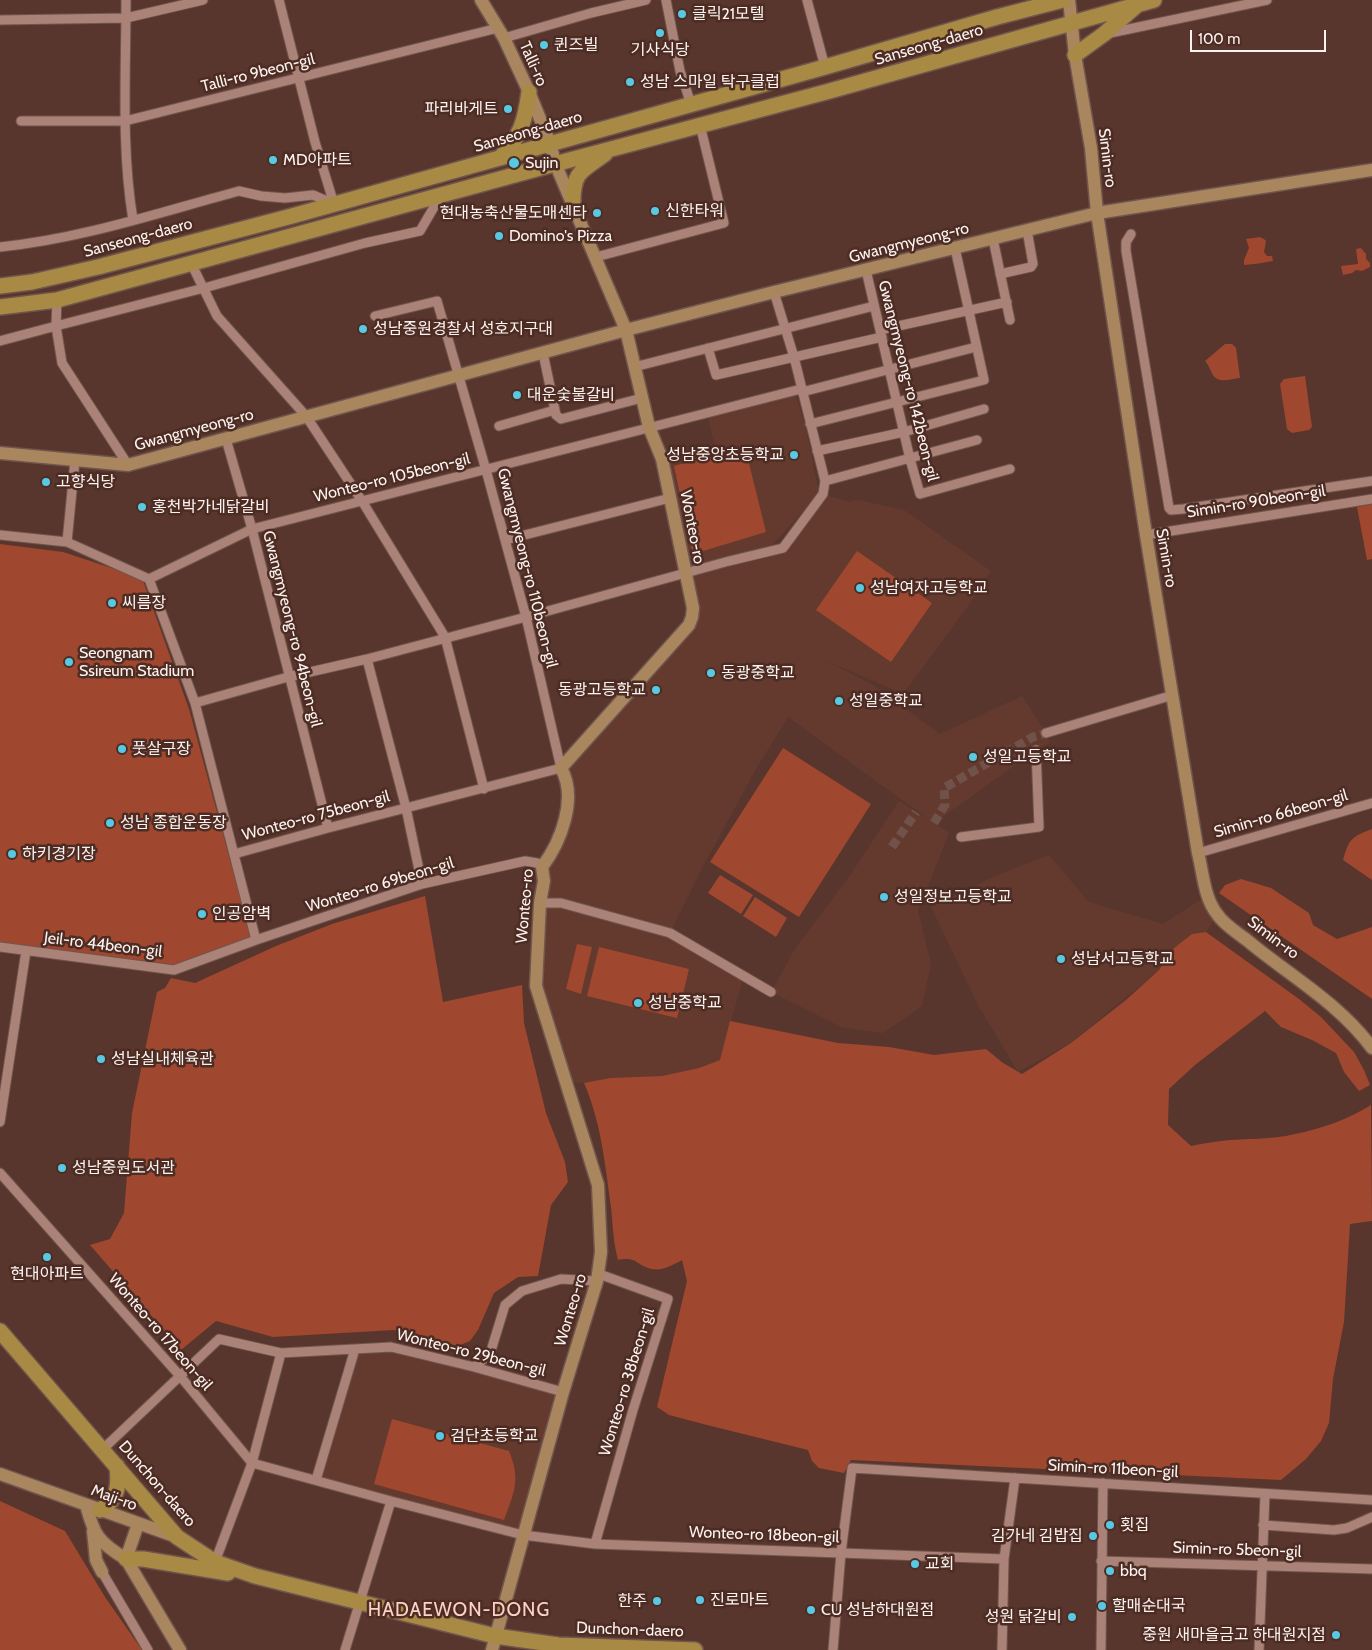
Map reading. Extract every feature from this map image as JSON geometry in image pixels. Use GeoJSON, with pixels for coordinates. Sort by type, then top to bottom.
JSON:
{"type":"FeatureCollection","features":[{"type":"Feature","properties":{"kind":"main road","name":"Talli-ro"},"geometry":{"type":"LineString","coordinates":[[481,0],[501,33],[529,92],[550,143]]}},
{"type":"Feature","properties":{"kind":"main road","name":"Sanseong-daero"},"geometry":{"type":"LineString","coordinates":[[0,286],[32,282],[98,268],[825,67],[995,12],[1063,0]]}},
{"type":"Feature","properties":{"kind":"main road","name":"Simin-ro"},"geometry":{"type":"LineString","coordinates":[[1070,0],[1075,55],[1091,148],[1097,213],[1146,535],[1198,853],[1208,895],[1217,916],[1257,948],[1314,989],[1346,1019],[1372,1048]]}},
{"type":"Feature","properties":{"kind":"main road","name":"Sanseong-daero"},"geometry":{"type":"LineString","coordinates":[[0,307],[57,300],[1154,0]]}},
{"type":"Feature","properties":{"kind":"main road"},"geometry":{"type":"LineString","coordinates":[[1075,55],[1104,34],[1139,4]]}},
{"type":"Feature","properties":{"kind":"main road"},"geometry":{"type":"LineString","coordinates":[[500,158],[516,139],[522,126],[526,116],[529,92]]}},
{"type":"Feature","properties":{"kind":"main road","name":"Wonteo-ro"},"geometry":{"type":"LineString","coordinates":[[494,1643],[563,1392],[598,1277],[601,1252],[598,1185],[536,986],[540,903],[544,881],[542,867],[552,854],[566,816],[566,777],[561,768],[688,626],[693,608],[662,459],[649,426],[626,330],[556,164],[550,143]]}},
{"type":"Feature","properties":{"kind":"main road"},"geometry":{"type":"LineString","coordinates":[[573,202],[575,178],[584,169],[615,148]]}},
{"type":"Feature","properties":{"kind":"main road","name":"Gwangmyeong-ro"},"geometry":{"type":"LineString","coordinates":[[0,453],[128,465],[626,330],[1097,213],[1372,170]]}},
{"type":"Feature","properties":{"kind":"main road","name":"Dunchon-daero"},"geometry":{"type":"LineString","coordinates":[[0,1331],[177,1537],[215,1562],[255,1576],[360,1602],[494,1643],[695,1650]]}},
{"type":"Feature","properties":{"kind":"main road"},"geometry":{"type":"LineString","coordinates":[[102,1572],[96,1560],[93,1507],[110,1504],[116,1493],[117,1466]]}},
{"type":"Feature","properties":{"kind":"main road","name":"Maji-ro"},"geometry":{"type":"LineString","coordinates":[[0,1474],[138,1524],[126,1559]]}},
{"type":"Feature","properties":{"kind":"main road"},"geometry":{"type":"LineString","coordinates":[[138,1524],[177,1537]]}},
{"type":"Feature","properties":{"kind":"main road"},"geometry":{"type":"LineString","coordinates":[[93,1530],[106,1547],[126,1559],[180,1650]]}},
{"type":"Feature","properties":{"kind":"main road"},"geometry":{"type":"LineString","coordinates":[[102,1572],[103,1564],[108,1558],[116,1556],[126,1559],[143,1559],[255,1576]]}},
{"type":"Feature","properties":{"kind":"street"},"geometry":{"type":"LineString","coordinates":[[126,0],[125,121],[127,182],[133,220]]}},
{"type":"Feature","properties":{"kind":"street"},"geometry":{"type":"LineString","coordinates":[[0,20],[126,18],[203,0]]}},
{"type":"Feature","properties":{"kind":"street"},"geometry":{"type":"LineString","coordinates":[[278,0],[314,142],[334,204]]}},
{"type":"Feature","properties":{"kind":"street","name":"Talli-ro 9beon-gil"},"geometry":{"type":"LineString","coordinates":[[22,121],[125,121],[299,78],[646,0]]}},
{"type":"Feature","properties":{"kind":"street"},"geometry":{"type":"LineString","coordinates":[[666,0],[680,71],[690,104]]}},
{"type":"Feature","properties":{"kind":"street"},"geometry":{"type":"LineString","coordinates":[[808,0],[825,67]]}},
{"type":"Feature","properties":{"kind":"street"},"geometry":{"type":"LineString","coordinates":[[1104,34],[1267,0]]}},
{"type":"Feature","properties":{"kind":"street"},"geometry":{"type":"LineString","coordinates":[[596,257],[724,223],[700,125]]}},
{"type":"Feature","properties":{"kind":"street"},"geometry":{"type":"LineString","coordinates":[[0,247],[21,245],[85,232],[239,191],[261,196],[285,198],[313,195],[334,204]]}},
{"type":"Feature","properties":{"kind":"street"},"geometry":{"type":"LineString","coordinates":[[0,341],[204,288],[365,243],[420,231],[441,195]]}},
{"type":"Feature","properties":{"kind":"street"},"geometry":{"type":"LineString","coordinates":[[1000,274],[1031,267],[1033,264],[1027,230]]}},
{"type":"Feature","properties":{"kind":"street"},"geometry":{"type":"LineString","coordinates":[[1132,234],[1126,242],[1126,251],[1169,508],[1171,510],[1183,509],[1372,482]]}},
{"type":"Feature","properties":{"kind":"street"},"geometry":{"type":"LineString","coordinates":[[992,239],[1010,320]]}},
{"type":"Feature","properties":{"kind":"street"},"geometry":{"type":"LineString","coordinates":[[810,424],[984,380],[955,248]]}},
{"type":"Feature","properties":{"kind":"street"},"geometry":{"type":"LineString","coordinates":[[191,263],[217,316],[306,416],[362,501],[445,637],[484,789]]}},
{"type":"Feature","properties":{"kind":"street","name":"Gwangmyeong-ro 142beon-gil"},"geometry":{"type":"LineString","coordinates":[[866,270],[910,459],[920,494],[1010,469]]}},
{"type":"Feature","properties":{"kind":"street"},"geometry":{"type":"LineString","coordinates":[[195,703],[782,548],[823,494],[825,481],[794,357],[774,292]]}},
{"type":"Feature","properties":{"kind":"street"},"geometry":{"type":"LineString","coordinates":[[57,300],[56,326],[62,363],[128,465]]}},
{"type":"Feature","properties":{"kind":"street"},"geometry":{"type":"LineString","coordinates":[[376,316],[437,301],[460,376]]}},
{"type":"Feature","properties":{"kind":"street"},"geometry":{"type":"LineString","coordinates":[[708,348],[716,375],[794,357],[968,309],[1006,302]]}},
{"type":"Feature","properties":{"kind":"street"},"geometry":{"type":"LineString","coordinates":[[634,367],[874,306]]}},
{"type":"Feature","properties":{"kind":"street","name":"Wonteo-ro 105beon-gil"},"geometry":{"type":"LineString","coordinates":[[149,579],[252,529],[486,470],[649,426],[976,348]]}},
{"type":"Feature","properties":{"kind":"street"},"geometry":{"type":"LineString","coordinates":[[544,352],[556,415],[561,419],[642,398]]}},
{"type":"Feature","properties":{"kind":"street","name":"Gwangmyeong-ro 110beon-gil"},"geometry":{"type":"LineString","coordinates":[[460,376],[526,617],[561,768]]}},
{"type":"Feature","properties":{"kind":"street"},"geometry":{"type":"LineString","coordinates":[[499,426],[555,410]]}},
{"type":"Feature","properties":{"kind":"street"},"geometry":{"type":"LineString","coordinates":[[817,452],[904,432],[984,410]]}},
{"type":"Feature","properties":{"kind":"street","name":"Gwangmyeong-ro 94beon-gil"},"geometry":{"type":"LineString","coordinates":[[226,439],[252,529],[288,677],[328,828]]}},
{"type":"Feature","properties":{"kind":"street"},"geometry":{"type":"LineString","coordinates":[[825,481],[977,440]]}},
{"type":"Feature","properties":{"kind":"street"},"geometry":{"type":"LineString","coordinates":[[66,542],[75,460]]}},
{"type":"Feature","properties":{"kind":"street"},"geometry":{"type":"LineString","coordinates":[[505,540],[670,498]]}},
{"type":"Feature","properties":{"kind":"street","name":"Simin-ro 90beon-gil"},"geometry":{"type":"LineString","coordinates":[[1146,535],[1372,499]]}},
{"type":"Feature","properties":{"kind":"street"},"geometry":{"type":"LineString","coordinates":[[0,536],[66,542],[149,579],[195,703],[256,940]]}},
{"type":"Feature","properties":{"kind":"street","name":"Wonteo-ro 75beon-gil"},"geometry":{"type":"LineString","coordinates":[[366,659],[406,808],[422,884]]}},
{"type":"Feature","properties":{"kind":"street"},"geometry":{"type":"LineString","coordinates":[[1046,733],[1173,695]]}},
{"type":"Feature","properties":{"kind":"street"},"geometry":{"type":"LineString","coordinates":[[962,837],[1039,827],[1036,750]]}},
{"type":"Feature","properties":{"kind":"street","name":"Wonteo-ro 75beon-gil"},"geometry":{"type":"LineString","coordinates":[[234,854],[561,768]]}},
{"type":"Feature","properties":{"kind":"street","name":"Simin-ro 66beon-gil"},"geometry":{"type":"LineString","coordinates":[[1198,853],[1372,803]]}},
{"type":"Feature","properties":{"kind":"street","name":"Wonteo-ro 69beon-gil"},"geometry":{"type":"LineString","coordinates":[[256,940],[422,884],[525,861],[537,863],[542,867]]}},
{"type":"Feature","properties":{"kind":"street"},"geometry":{"type":"LineString","coordinates":[[540,903],[561,903],[670,933],[771,992]]}},
{"type":"Feature","properties":{"kind":"street","name":"Jeil-ro 44beon-gil"},"geometry":{"type":"LineString","coordinates":[[0,947],[174,970],[256,940]]}},
{"type":"Feature","properties":{"kind":"street"},"geometry":{"type":"LineString","coordinates":[[0,1122],[26,951]]}},
{"type":"Feature","properties":{"kind":"street","name":"Wonteo-ro 17beon-gil"},"geometry":{"type":"LineString","coordinates":[[0,1173],[180,1376],[252,1463]]}},
{"type":"Feature","properties":{"kind":"street"},"geometry":{"type":"LineString","coordinates":[[474,1366],[490,1354],[505,1305],[522,1291],[561,1279],[598,1277]]}},
{"type":"Feature","properties":{"kind":"street","name":"Wonteo-ro 38beon-gil"},"geometry":{"type":"LineString","coordinates":[[595,1544],[633,1410],[668,1299],[598,1277]]}},
{"type":"Feature","properties":{"kind":"street","name":"Wonteo-ro 29beon-gil"},"geometry":{"type":"LineString","coordinates":[[180,1376],[220,1339],[281,1353],[391,1347],[474,1366],[563,1392]]}},
{"type":"Feature","properties":{"kind":"street"},"geometry":{"type":"LineString","coordinates":[[316,1480],[355,1349]]}},
{"type":"Feature","properties":{"kind":"street"},"geometry":{"type":"LineString","coordinates":[[215,1562],[252,1463],[281,1353]]}},
{"type":"Feature","properties":{"kind":"street"},"geometry":{"type":"LineString","coordinates":[[103,1449],[180,1376]]}},
{"type":"Feature","properties":{"kind":"street"},"geometry":{"type":"LineString","coordinates":[[252,1463],[391,1502],[523,1535]]}},
{"type":"Feature","properties":{"kind":"street","name":"Simin-ro 11beon-gil"},"geometry":{"type":"LineString","coordinates":[[841,1553],[852,1468],[1372,1500]]}},
{"type":"Feature","properties":{"kind":"street"},"geometry":{"type":"LineString","coordinates":[[1002,1650],[1004,1560],[1015,1478]]}},
{"type":"Feature","properties":{"kind":"street"},"geometry":{"type":"LineString","coordinates":[[1101,1650],[1103,1483]]}},
{"type":"Feature","properties":{"kind":"street"},"geometry":{"type":"LineString","coordinates":[[1259,1650],[1265,1494]]}},
{"type":"Feature","properties":{"kind":"street"},"geometry":{"type":"LineString","coordinates":[[345,1650],[391,1502]]}},
{"type":"Feature","properties":{"kind":"street"},"geometry":{"type":"LineString","coordinates":[[1264,1525],[1334,1530],[1347,1528],[1372,1517]]}},
{"type":"Feature","properties":{"kind":"street","name":"Wonteo-ro 18beon-gil"},"geometry":{"type":"LineString","coordinates":[[523,1535],[595,1544],[1004,1560]]}},
{"type":"Feature","properties":{"kind":"street"},"geometry":{"type":"LineString","coordinates":[[833,1650],[841,1553]]}},
{"type":"Feature","properties":{"kind":"street","name":"Simin-ro 5beon-gil"},"geometry":{"type":"LineString","coordinates":[[1102,1561],[1372,1569]]}},
{"type":"Feature","properties":{"kind":"street"},"geometry":{"type":"LineString","coordinates":[[102,1572],[148,1650]]}},
{"type":"Feature","properties":{"kind":"shaded area"},"geometry":{"type":"Polygon","coordinates":[[[1260,237],[1266,241],[1264,252],[1267,256],[1272,256],[1273,261],[1244,265],[1249,248],[1246,239],[1260,237]]]}},
{"type":"Feature","properties":{"kind":"shaded area"},"geometry":{"type":"Polygon","coordinates":[[[1361,248],[1366,254],[1370,267],[1362,271],[1356,270],[1343,275],[1341,266],[1358,264],[1356,249],[1361,248]]]}},
{"type":"Feature","properties":{"kind":"shaded area"},"geometry":{"type":"Polygon","coordinates":[[[1225,344],[1232,344],[1236,348],[1240,378],[1218,379],[1213,375],[1205,361],[1225,344]]]}},
{"type":"Feature","properties":{"kind":"shaded area"},"geometry":{"type":"Polygon","coordinates":[[[1305,376],[1312,427],[1309,430],[1292,433],[1287,429],[1280,384],[1284,379],[1305,376]]]}},
{"type":"Feature","properties":{"kind":"shaded area"},"geometry":{"type":"Polygon","coordinates":[[[795,394],[806,429],[819,494],[772,545],[687,570],[662,459],[714,444],[708,415],[795,394]]]}},
{"type":"Feature","properties":{"kind":"shaded area"},"geometry":{"type":"Polygon","coordinates":[[[745,447],[766,532],[693,554],[674,466],[745,447]]]}},
{"type":"Feature","properties":{"kind":"shaded area"},"geometry":{"type":"Polygon","coordinates":[[[823,494],[849,502],[858,500],[904,510],[991,571],[968,606],[903,694],[823,659],[873,685],[940,734],[1022,696],[1046,733],[1050,743],[1036,750],[934,823],[949,833],[918,911],[931,964],[922,1006],[883,1033],[841,1027],[771,992],[795,949],[851,874],[899,801],[931,821],[788,717],[756,769],[701,870],[670,933],[743,979],[720,1060],[699,1068],[662,1076],[610,1078],[584,1083],[565,1081],[536,986],[542,867],[566,816],[565,764],[690,622],[685,574],[783,548],[823,494]]]}},
{"type":"Feature","properties":{"kind":"shaded area"},"geometry":{"type":"Polygon","coordinates":[[[1372,504],[1372,559],[1367,560],[1357,507],[1372,504]]]}},
{"type":"Feature","properties":{"kind":"shaded area","name":"성남 종합운동장"},"geometry":{"type":"Polygon","coordinates":[[[0,544],[63,552],[142,578],[189,709],[251,937],[174,970],[0,946],[0,544]]]}},
{"type":"Feature","properties":{"kind":"shaded area"},"geometry":{"type":"Polygon","coordinates":[[[857,551],[932,603],[891,662],[816,610],[857,551]]]}},
{"type":"Feature","properties":{"kind":"shaded area"},"geometry":{"type":"Polygon","coordinates":[[[783,748],[871,804],[799,917],[710,862],[783,748]]]}},
{"type":"Feature","properties":{"kind":"shaded area"},"geometry":{"type":"Polygon","coordinates":[[[1372,829],[1372,880],[1343,860],[1349,843],[1359,834],[1372,829]]]}},
{"type":"Feature","properties":{"kind":"shaded area","name":"성남서고등학교"},"geometry":{"type":"Polygon","coordinates":[[[1049,855],[1089,902],[1163,924],[1208,895],[1217,915],[1206,932],[1192,934],[1174,948],[1159,970],[1071,1043],[1018,1072],[978,1005],[931,907],[997,875],[1049,855]]]}},
{"type":"Feature","properties":{"kind":"shaded area"},"geometry":{"type":"Polygon","coordinates":[[[720,875],[753,895],[741,914],[708,893],[720,875]]]}},
{"type":"Feature","properties":{"kind":"shaded area"},"geometry":{"type":"Polygon","coordinates":[[[1241,879],[1271,888],[1309,913],[1313,925],[1337,939],[1372,927],[1372,999],[1219,893],[1225,885],[1241,879]]]}},
{"type":"Feature","properties":{"kind":"shaded area"},"geometry":{"type":"Polygon","coordinates":[[[425,896],[443,1002],[522,985],[524,1023],[546,1113],[565,1162],[568,1182],[551,1205],[538,1276],[518,1277],[494,1293],[478,1330],[470,1341],[458,1346],[394,1330],[273,1337],[216,1321],[181,1350],[90,1245],[110,1239],[124,1213],[132,1113],[157,992],[165,988],[171,978],[195,983],[276,946],[332,924],[425,896]]]}},
{"type":"Feature","properties":{"kind":"shaded area"},"geometry":{"type":"Polygon","coordinates":[[[755,897],[787,918],[776,937],[743,916],[755,897]]]}},
{"type":"Feature","properties":{"kind":"shaded area"},"geometry":{"type":"Polygon","coordinates":[[[1206,932],[1321,1017],[1354,1052],[1370,1085],[1359,1091],[1344,1072],[1336,1053],[1281,1027],[1265,1011],[1195,1065],[1169,1089],[1168,1125],[1191,1146],[1210,1142],[1286,1136],[1305,1132],[1344,1119],[1371,1105],[1372,1221],[1350,1224],[1344,1322],[1333,1379],[1329,1423],[1321,1441],[1306,1459],[1281,1480],[851,1460],[844,1473],[819,1468],[812,1461],[808,1450],[669,1415],[657,1407],[687,1281],[682,1260],[668,1267],[652,1269],[630,1259],[618,1260],[602,1144],[595,1113],[584,1083],[610,1078],[662,1076],[699,1068],[720,1060],[730,1021],[838,1043],[889,1047],[934,1055],[986,1049],[1003,1063],[1022,1074],[1071,1043],[1126,1000],[1159,970],[1174,948],[1192,934],[1206,932]]]}},
{"type":"Feature","properties":{"kind":"shaded area"},"geometry":{"type":"Polygon","coordinates":[[[577,944],[592,947],[581,994],[566,989],[577,944]]]}},
{"type":"Feature","properties":{"kind":"shaded area"},"geometry":{"type":"Polygon","coordinates":[[[599,947],[689,969],[677,1018],[587,996],[599,947]]]}},
{"type":"Feature","properties":{"kind":"shaded area","name":"검단초등학교"},"geometry":{"type":"Polygon","coordinates":[[[391,1347],[563,1392],[523,1535],[316,1480],[355,1349],[391,1347]]]}},
{"type":"Feature","properties":{"kind":"shaded area"},"geometry":{"type":"Polygon","coordinates":[[[392,1419],[509,1451],[515,1470],[515,1486],[504,1520],[374,1484],[392,1419]]]}},
{"type":"Feature","properties":{"kind":"shaded area"},"geometry":{"type":"Polygon","coordinates":[[[0,1501],[65,1531],[105,1597],[142,1650],[0,1650],[0,1501]]]}},
{"type":"Feature","properties":{"kind":"tunnel"},"geometry":{"type":"LineString","coordinates":[[934,823],[945,805],[944,788],[1033,737],[1046,733]]}},
{"type":"Feature","properties":{"kind":"tunnel"},"geometry":{"type":"LineString","coordinates":[[892,847],[916,812]]}},
{"type":"Feature","properties":{"kind":"place","name":"클릭21모텔"},"geometry":{"type":"Point","coordinates":[682,14]}},
{"type":"Feature","properties":{"kind":"place","name":"기사식당"},"geometry":{"type":"Point","coordinates":[660,33]}},
{"type":"Feature","properties":{"kind":"place","name":"퀸즈빌"},"geometry":{"type":"Point","coordinates":[544,45]}},
{"type":"Feature","properties":{"kind":"place","name":"성남 스마일 탁구클럽"},"geometry":{"type":"Point","coordinates":[630,82]}},
{"type":"Feature","properties":{"kind":"place","name":"파리바게트"},"geometry":{"type":"Point","coordinates":[508,109]}},
{"type":"Feature","properties":{"kind":"place","name":"MD아파트"},"geometry":{"type":"Point","coordinates":[273,160]}},
{"type":"Feature","properties":{"kind":"place","name":"Sujin"},"geometry":{"type":"Point","coordinates":[514,163]}},
{"type":"Feature","properties":{"kind":"place","name":"신한타워"},"geometry":{"type":"Point","coordinates":[655,211]}},
{"type":"Feature","properties":{"kind":"place","name":"현대농축산물도매센타"},"geometry":{"type":"Point","coordinates":[597,213]}},
{"type":"Feature","properties":{"kind":"place","name":"Domino's Pizza"},"geometry":{"type":"Point","coordinates":[499,236]}},
{"type":"Feature","properties":{"kind":"place","name":"성남중원경찰서 성호지구대"},"geometry":{"type":"Point","coordinates":[363,329]}},
{"type":"Feature","properties":{"kind":"place","name":"대운숯불갈비"},"geometry":{"type":"Point","coordinates":[517,395]}},
{"type":"Feature","properties":{"kind":"place","name":"성남중앙초등학교"},"geometry":{"type":"Point","coordinates":[794,455]}},
{"type":"Feature","properties":{"kind":"place","name":"고향식당"},"geometry":{"type":"Point","coordinates":[46,482]}},
{"type":"Feature","properties":{"kind":"place","name":"홍천박가네닭갈비"},"geometry":{"type":"Point","coordinates":[142,507]}},
{"type":"Feature","properties":{"kind":"place","name":"성남여자고등학교"},"geometry":{"type":"Point","coordinates":[860,588]}},
{"type":"Feature","properties":{"kind":"place","name":"씨름장"},"geometry":{"type":"Point","coordinates":[112,603]}},
{"type":"Feature","properties":{"kind":"place","name":"Seongnam Ssireum Stadium"},"geometry":{"type":"Point","coordinates":[69,662]}},
{"type":"Feature","properties":{"kind":"place","name":"동광중학교"},"geometry":{"type":"Point","coordinates":[711,673]}},
{"type":"Feature","properties":{"kind":"place","name":"동광고등학교"},"geometry":{"type":"Point","coordinates":[656,690]}},
{"type":"Feature","properties":{"kind":"place","name":"성일중학교"},"geometry":{"type":"Point","coordinates":[839,701]}},
{"type":"Feature","properties":{"kind":"place","name":"풋살구장"},"geometry":{"type":"Point","coordinates":[122,749]}},
{"type":"Feature","properties":{"kind":"place","name":"성일고등학교"},"geometry":{"type":"Point","coordinates":[973,757]}},
{"type":"Feature","properties":{"kind":"place","name":"성남 종합운동장"},"geometry":{"type":"Point","coordinates":[110,823]}},
{"type":"Feature","properties":{"kind":"place","name":"하키경기장"},"geometry":{"type":"Point","coordinates":[12,854]}},
{"type":"Feature","properties":{"kind":"place","name":"성일정보고등학교"},"geometry":{"type":"Point","coordinates":[884,897]}},
{"type":"Feature","properties":{"kind":"place","name":"인공암벽"},"geometry":{"type":"Point","coordinates":[202,914]}},
{"type":"Feature","properties":{"kind":"place","name":"성남서고등학교"},"geometry":{"type":"Point","coordinates":[1061,959]}},
{"type":"Feature","properties":{"kind":"place","name":"성남중학교"},"geometry":{"type":"Point","coordinates":[638,1003]}},
{"type":"Feature","properties":{"kind":"place","name":"성남실내체육관"},"geometry":{"type":"Point","coordinates":[101,1059]}},
{"type":"Feature","properties":{"kind":"place","name":"성남중원도서관"},"geometry":{"type":"Point","coordinates":[62,1168]}},
{"type":"Feature","properties":{"kind":"place","name":"현대아파트"},"geometry":{"type":"Point","coordinates":[47,1257]}},
{"type":"Feature","properties":{"kind":"place","name":"검단초등학교"},"geometry":{"type":"Point","coordinates":[440,1436]}},
{"type":"Feature","properties":{"kind":"place","name":"횟집"},"geometry":{"type":"Point","coordinates":[1110,1525]}},
{"type":"Feature","properties":{"kind":"place","name":"김가네 김밥집"},"geometry":{"type":"Point","coordinates":[1093,1536]}},
{"type":"Feature","properties":{"kind":"place","name":"교회"},"geometry":{"type":"Point","coordinates":[915,1564]}},
{"type":"Feature","properties":{"kind":"place","name":"bbq"},"geometry":{"type":"Point","coordinates":[1110,1571]}},
{"type":"Feature","properties":{"kind":"place","name":"진로마트"},"geometry":{"type":"Point","coordinates":[700,1600]}},
{"type":"Feature","properties":{"kind":"place","name":"한주"},"geometry":{"type":"Point","coordinates":[657,1601]}},
{"type":"Feature","properties":{"kind":"place","name":"할매순대국"},"geometry":{"type":"Point","coordinates":[1102,1606]}},
{"type":"Feature","properties":{"kind":"place","name":"CU 성남하대원점"},"geometry":{"type":"Point","coordinates":[811,1610]}},
{"type":"Feature","properties":{"kind":"place","name":"성원 닭갈비"},"geometry":{"type":"Point","coordinates":[1072,1617]}},
{"type":"Feature","properties":{"kind":"place","name":"중원 새마을금고 하대원지점"},"geometry":{"type":"Point","coordinates":[1336,1635]}},
{"type":"Feature","properties":{"kind":"district","name":"HADAEWON-DONG"},"geometry":{"type":"Point","coordinates":[459,1610]}}]}
